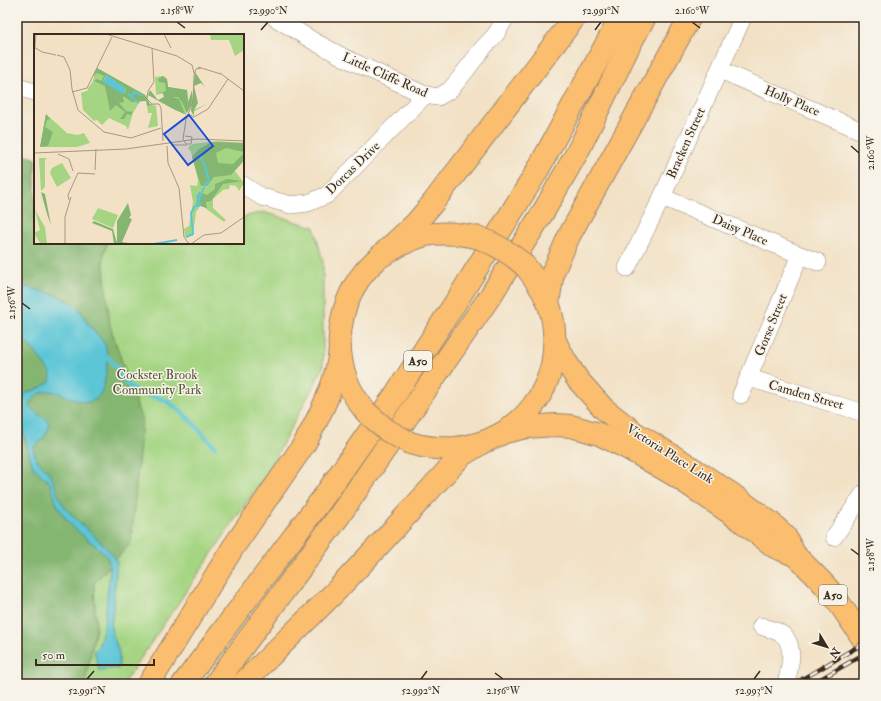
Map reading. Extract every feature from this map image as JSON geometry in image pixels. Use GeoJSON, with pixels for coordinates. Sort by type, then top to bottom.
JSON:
{"type":"FeatureCollection","features":[{"type":"Feature","properties":{"kind":"main road","name":"A50"},"geometry":{"type":"LineString","coordinates":[[375,261],[401,244],[424,236],[444,233],[464,234],[480,238],[507,251],[525,266],[542,290],[548,303],[552,316],[555,341],[549,374],[542,391],[522,419],[505,432],[480,444],[462,448],[443,449],[410,443],[388,431],[366,412],[354,396],[342,365],[340,333],[343,312],[350,294],[361,276],[375,261],[416,223],[432,204],[575,17]]}},
{"type":"Feature","properties":{"kind":"main road","name":"A50"},"geometry":{"type":"LineString","coordinates":[[183,684],[325,495],[399,389],[459,297],[536,173],[621,17]]}},
{"type":"Feature","properties":{"kind":"main road","name":"A50"},"geometry":{"type":"LineString","coordinates":[[215,684],[339,516],[491,296],[545,209],[579,149],[630,44],[645,17]]}},
{"type":"Feature","properties":{"kind":"main road","name":"A50"},"geometry":{"type":"LineString","coordinates":[[548,303],[553,272],[558,257],[686,24]]}},
{"type":"Feature","properties":{"kind":"main road","name":"Victoria Place Link"},"geometry":{"type":"LineString","coordinates":[[555,341],[578,380],[604,408],[635,433],[706,477],[771,523],[785,536],[795,555],[830,592],[845,611],[864,640]]}},
{"type":"Feature","properties":{"kind":"main road"},"geometry":{"type":"LineString","coordinates":[[149,684],[232,549],[305,443],[315,424],[334,379],[340,349]]}},
{"type":"Feature","properties":{"kind":"main road","name":"Victoria Place Link"},"geometry":{"type":"LineString","coordinates":[[505,432],[526,427],[556,425],[571,426],[599,434],[676,476],[739,519],[775,547],[795,555]]}},
{"type":"Feature","properties":{"kind":"main road"},"geometry":{"type":"LineString","coordinates":[[242,684],[337,590],[446,471],[462,455],[480,444]]}},
{"type":"Feature","properties":{"kind":"street","name":"Little Cliffe Road"},"geometry":{"type":"LineString","coordinates":[[274,17],[314,42],[345,58],[425,95],[438,97],[450,90],[496,34],[506,17]]}},
{"type":"Feature","properties":{"kind":"street","name":"Bracken Street"},"geometry":{"type":"LineString","coordinates":[[626,268],[662,197],[743,17]]}},
{"type":"Feature","properties":{"kind":"street","name":"Holly Place"},"geometry":{"type":"LineString","coordinates":[[720,70],[864,132]]}},
{"type":"Feature","properties":{"kind":"street"},"geometry":{"type":"LineString","coordinates":[[17,87],[34,92]]}},
{"type":"Feature","properties":{"kind":"street","name":"Dorcas Drive"},"geometry":{"type":"LineString","coordinates":[[244,186],[262,197],[290,205],[308,203],[327,195],[343,181],[425,95]]}},
{"type":"Feature","properties":{"kind":"street","name":"Daisy Place"},"geometry":{"type":"LineString","coordinates":[[662,197],[818,262]]}},
{"type":"Feature","properties":{"kind":"street","name":"Gorse Street"},"geometry":{"type":"LineString","coordinates":[[741,395],[800,255]]}},
{"type":"Feature","properties":{"kind":"street","name":"Camden Street"},"geometry":{"type":"LineString","coordinates":[[748,378],[864,412]]}},
{"type":"Feature","properties":{"kind":"street"},"geometry":{"type":"LineString","coordinates":[[834,537],[864,493]]}},
{"type":"Feature","properties":{"kind":"street"},"geometry":{"type":"LineString","coordinates":[[761,626],[777,632],[786,638],[791,656],[786,684]]}},
{"type":"Feature","properties":{"kind":"green space","name":"Cockster Brook Community Park"},"geometry":{"type":"Polygon","coordinates":[[[17,154],[34,158],[34,244],[244,244],[244,217],[263,212],[314,227],[323,262],[323,368],[268,471],[123,684],[17,684],[17,154]]]}},
{"type":"Feature","properties":{"kind":"green space"},"geometry":{"type":"Polygon","coordinates":[[[17,154],[34,158],[34,244],[107,244],[103,258],[110,326],[142,421],[131,543],[94,583],[96,628],[85,684],[17,684],[17,154]]]}},
{"type":"Feature","properties":{"kind":"water"},"geometry":{"type":"Polygon","coordinates":[[[28,287],[63,298],[79,308],[85,320],[105,344],[106,348],[107,360],[105,382],[97,398],[89,402],[81,401],[54,392],[45,392],[37,395],[29,405],[33,410],[49,422],[46,434],[33,448],[35,456],[49,472],[60,500],[65,507],[112,553],[117,561],[111,629],[119,652],[119,668],[99,670],[94,651],[98,647],[104,627],[110,568],[108,559],[103,552],[75,529],[66,519],[57,505],[50,483],[33,467],[18,414],[17,406],[26,393],[38,389],[50,382],[51,374],[17,329],[17,288],[28,287]]]}},
{"type":"Feature","properties":{"kind":"waterway"},"geometry":{"type":"LineString","coordinates":[[102,354],[112,362],[131,388],[173,405],[192,422],[215,447]]}},
{"type":"Feature","properties":{"kind":"railway"},"geometry":{"type":"LineString","coordinates":[[794,684],[864,643]]}},
{"type":"Feature","properties":{"kind":"railway"},"geometry":{"type":"LineString","coordinates":[[812,684],[864,654]]}}]}
